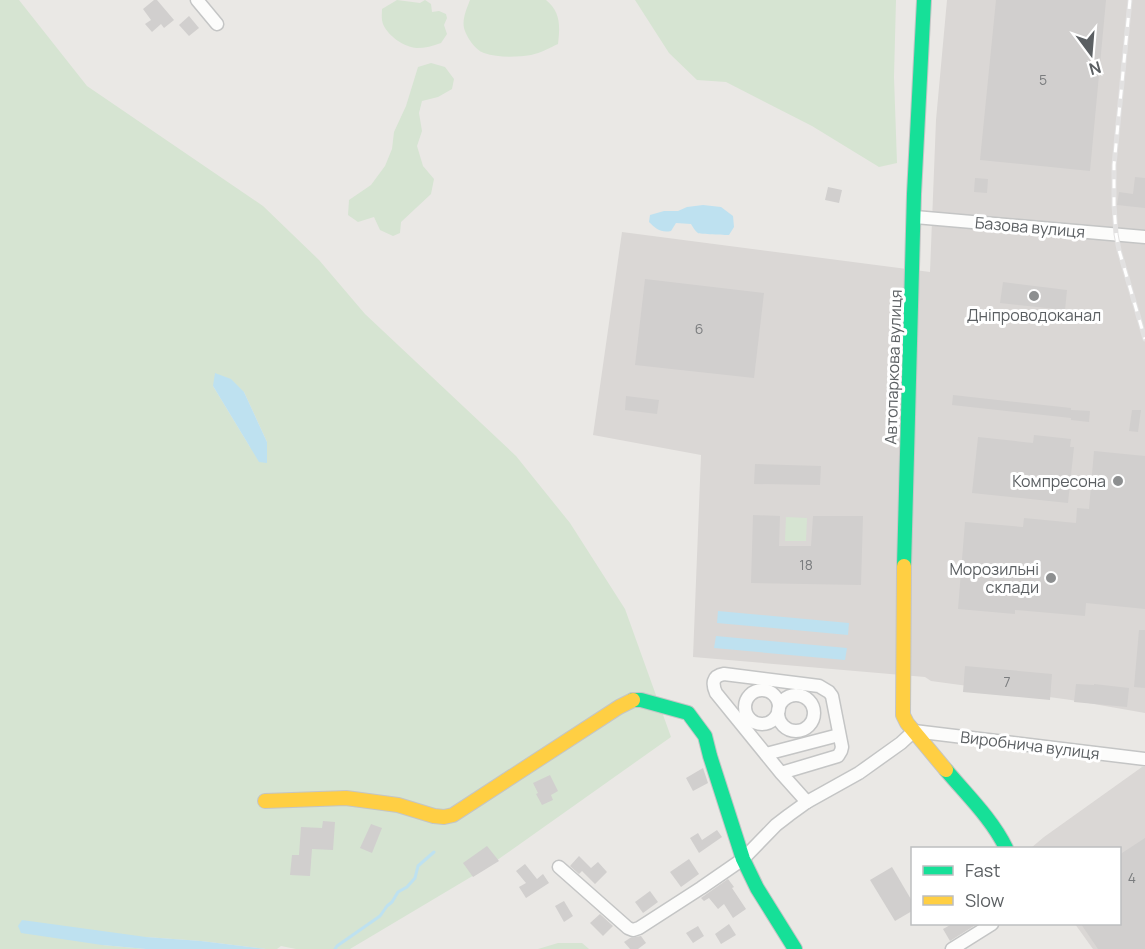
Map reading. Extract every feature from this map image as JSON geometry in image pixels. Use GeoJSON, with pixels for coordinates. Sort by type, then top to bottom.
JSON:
{"type":"FeatureCollection","features":[{"type":"Feature","properties":{"kind":"street"},"geometry":{"type":"LineString","coordinates":[[197,0],[217,24]]}},
{"type":"Feature","properties":{"kind":"street","name":"Автопаркова вулиця"},"geometry":{"type":"LineString","coordinates":[[924,0],[905,507],[903,715],[907,723],[1000,836],[1005,847]]}},
{"type":"Feature","properties":{"kind":"street","name":"Базова вулиця"},"geometry":{"type":"LineString","coordinates":[[915,217],[1145,237]]}},
{"type":"Feature","properties":{"kind":"street"},"geometry":{"type":"LineString","coordinates":[[781,773],[838,756],[842,752],[832,696],[819,686],[724,674],[716,677],[713,686],[716,693],[781,773],[807,802]]}},
{"type":"Feature","properties":{"kind":"street"},"geometry":{"type":"LineString","coordinates":[[797,695],[810,702],[814,716],[806,728],[791,730],[783,725],[779,710],[787,698],[797,695]]}},
{"type":"Feature","properties":{"kind":"street"},"geometry":{"type":"LineString","coordinates":[[265,801],[346,798],[398,805],[444,817],[453,815],[619,706],[633,700],[641,700],[688,713],[705,736],[743,859],[757,888],[795,949]]}},
{"type":"Feature","properties":{"kind":"street"},"geometry":{"type":"LineString","coordinates":[[814,716],[836,715]]}},
{"type":"Feature","properties":{"kind":"street"},"geometry":{"type":"LineString","coordinates":[[559,867],[628,928],[633,930],[639,928],[743,859],[776,825],[807,802],[859,773],[914,731]]}},
{"type":"Feature","properties":{"kind":"street","name":"Виробнича вулиця"},"geometry":{"type":"LineString","coordinates":[[914,731],[1145,759]]}},
{"type":"Feature","properties":{"kind":"street"},"geometry":{"type":"LineString","coordinates":[[766,754],[839,735]]}},
{"type":"Feature","properties":{"kind":"street"},"geometry":{"type":"LineString","coordinates":[[952,949],[990,925]]}},
{"type":"Feature","properties":{"kind":"shaded area"},"geometry":{"type":"Polygon","coordinates":[[[947,0],[1145,0],[1145,713],[1071,700],[931,681],[925,677],[693,657],[701,455],[593,435],[622,232],[930,272],[936,120],[947,0]]]}},
{"type":"Feature","properties":{"kind":"shaded area"},"geometry":{"type":"Polygon","coordinates":[[[1145,767],[1145,949],[1093,949],[1076,925],[1121,925],[1121,847],[1032,847],[1145,767]]]}},
{"type":"Feature","properties":{"kind":"green space"},"geometry":{"type":"Polygon","coordinates":[[[0,0],[19,0],[87,86],[263,206],[319,260],[365,314],[516,456],[570,523],[625,609],[671,737],[486,868],[350,949],[296,949],[281,946],[277,949],[266,949],[146,937],[102,945],[146,949],[0,949],[0,0]],[[213,386],[250,447],[267,442],[244,392],[213,386]]]}},
{"type":"Feature","properties":{"kind":"green space"},"geometry":{"type":"Polygon","coordinates":[[[397,0],[420,3],[425,0],[431,4],[432,12],[439,11],[446,14],[444,25],[447,34],[441,43],[417,48],[407,46],[393,37],[383,24],[382,9],[397,0]]]}},
{"type":"Feature","properties":{"kind":"green space"},"geometry":{"type":"Polygon","coordinates":[[[470,0],[546,0],[557,15],[558,44],[538,53],[514,57],[489,55],[477,49],[464,28],[464,17],[470,0]]]}},
{"type":"Feature","properties":{"kind":"green space"},"geometry":{"type":"Polygon","coordinates":[[[635,0],[896,0],[894,77],[897,163],[879,167],[812,126],[726,82],[697,80],[669,53],[635,0]]]}},
{"type":"Feature","properties":{"kind":"green space"},"geometry":{"type":"Polygon","coordinates":[[[431,63],[445,67],[454,79],[452,89],[438,97],[422,101],[419,113],[422,131],[417,146],[423,166],[434,179],[431,194],[401,222],[400,233],[393,236],[380,230],[374,217],[358,222],[348,215],[349,200],[371,185],[385,166],[392,149],[394,132],[406,106],[418,67],[431,63]]]}},
{"type":"Feature","properties":{"kind":"green space"},"geometry":{"type":"Polygon","coordinates":[[[786,517],[807,518],[806,541],[785,541],[786,517]]]}},
{"type":"Feature","properties":{"kind":"green space"},"geometry":{"type":"Polygon","coordinates":[[[558,943],[582,943],[589,949],[538,949],[558,943]]]}},
{"type":"Feature","properties":{"kind":"water"},"geometry":{"type":"Polygon","coordinates":[[[703,205],[721,207],[733,216],[734,227],[729,235],[698,233],[691,224],[676,223],[671,231],[661,231],[649,222],[650,215],[703,205]]]}},
{"type":"Feature","properties":{"kind":"water"},"geometry":{"type":"Polygon","coordinates":[[[215,373],[231,379],[244,392],[267,442],[267,463],[259,462],[213,386],[215,373]]]}},
{"type":"Feature","properties":{"kind":"water"},"geometry":{"type":"Polygon","coordinates":[[[718,611],[849,623],[848,635],[717,623],[718,611]]]}},
{"type":"Feature","properties":{"kind":"water"},"geometry":{"type":"Polygon","coordinates":[[[716,636],[847,648],[845,660],[714,648],[716,636]]]}},
{"type":"Feature","properties":{"kind":"water"},"geometry":{"type":"Polygon","coordinates":[[[22,920],[146,937],[266,949],[146,949],[102,945],[21,933],[18,926],[22,920]]]}},
{"type":"Feature","properties":{"kind":"building"},"geometry":{"type":"Polygon","coordinates":[[[157,0],[174,20],[164,28],[161,24],[152,32],[145,24],[151,20],[143,9],[157,0]]]}},
{"type":"Feature","properties":{"kind":"building"},"geometry":{"type":"Polygon","coordinates":[[[996,0],[1106,0],[1090,171],[980,160],[996,0]]]}},
{"type":"Feature","properties":{"kind":"building"},"geometry":{"type":"Polygon","coordinates":[[[189,16],[199,28],[189,36],[179,25],[189,16]]]}},
{"type":"Feature","properties":{"kind":"building"},"geometry":{"type":"Polygon","coordinates":[[[1135,177],[1145,178],[1145,208],[1117,205],[1119,192],[1133,194],[1135,177]]]}},
{"type":"Feature","properties":{"kind":"building"},"geometry":{"type":"Polygon","coordinates":[[[975,178],[988,179],[987,193],[974,192],[975,178]]]}},
{"type":"Feature","properties":{"kind":"building"},"geometry":{"type":"Polygon","coordinates":[[[828,187],[842,190],[839,203],[825,200],[828,187]]]}},
{"type":"Feature","properties":{"kind":"building"},"geometry":{"type":"Polygon","coordinates":[[[645,279],[764,293],[754,378],[635,365],[645,279]]]}},
{"type":"Feature","properties":{"kind":"building","name":"Дніпроводоканал"},"geometry":{"type":"Polygon","coordinates":[[[1003,282],[1067,290],[1065,310],[1000,303],[1003,282]]]}},
{"type":"Feature","properties":{"kind":"building"},"geometry":{"type":"Polygon","coordinates":[[[953,395],[1090,411],[1089,422],[952,405],[953,395]]]}},
{"type":"Feature","properties":{"kind":"building"},"geometry":{"type":"Polygon","coordinates":[[[626,396],[659,400],[657,414],[625,410],[626,396]]]}},
{"type":"Feature","properties":{"kind":"building"},"geometry":{"type":"Polygon","coordinates":[[[1132,410],[1141,410],[1138,432],[1129,431],[1132,410]]]}},
{"type":"Feature","properties":{"kind":"building"},"geometry":{"type":"Polygon","coordinates":[[[1034,435],[1071,439],[1070,447],[1074,447],[1068,503],[972,493],[978,437],[1033,443],[1034,435]]]}},
{"type":"Feature","properties":{"kind":"building","name":"Морозильні склади"},"geometry":{"type":"Polygon","coordinates":[[[1094,451],[1145,456],[1145,609],[1086,603],[1085,616],[1015,610],[1015,614],[958,609],[965,522],[1023,527],[1024,518],[1076,523],[1077,508],[1089,509],[1094,451]]]}},
{"type":"Feature","properties":{"kind":"building"},"geometry":{"type":"Polygon","coordinates":[[[755,464],[821,466],[820,485],[754,484],[755,464]]]}},
{"type":"Feature","properties":{"kind":"building"},"geometry":{"type":"Polygon","coordinates":[[[753,515],[780,516],[779,546],[811,546],[813,516],[863,516],[861,585],[751,583],[753,515]]]}},
{"type":"Feature","properties":{"kind":"building"},"geometry":{"type":"Polygon","coordinates":[[[1139,630],[1145,630],[1145,688],[1134,687],[1139,630]]]}},
{"type":"Feature","properties":{"kind":"building"},"geometry":{"type":"Polygon","coordinates":[[[965,666],[1052,674],[1050,700],[963,692],[965,666]]]}},
{"type":"Feature","properties":{"kind":"building"},"geometry":{"type":"Polygon","coordinates":[[[1076,684],[1129,688],[1127,707],[1074,702],[1076,684]]]}},
{"type":"Feature","properties":{"kind":"building"},"geometry":{"type":"Polygon","coordinates":[[[703,768],[708,783],[693,791],[686,778],[703,768]]]}},
{"type":"Feature","properties":{"kind":"building"},"geometry":{"type":"Polygon","coordinates":[[[550,775],[558,791],[551,795],[553,800],[542,805],[533,783],[550,775]]]}},
{"type":"Feature","properties":{"kind":"building"},"geometry":{"type":"Polygon","coordinates":[[[323,821],[335,822],[333,850],[312,849],[310,876],[290,875],[292,855],[299,855],[301,827],[322,828],[323,821]]]}},
{"type":"Feature","properties":{"kind":"building"},"geometry":{"type":"Polygon","coordinates":[[[371,824],[382,828],[372,853],[360,848],[371,824]]]}},
{"type":"Feature","properties":{"kind":"building"},"geometry":{"type":"Polygon","coordinates":[[[717,830],[722,837],[699,853],[690,838],[698,833],[702,840],[717,830]]]}},
{"type":"Feature","properties":{"kind":"building"},"geometry":{"type":"Polygon","coordinates":[[[1145,838],[1145,949],[1098,949],[1082,925],[1121,925],[1121,854],[1145,838]]]}},
{"type":"Feature","properties":{"kind":"building"},"geometry":{"type":"Polygon","coordinates":[[[487,846],[499,861],[473,877],[463,863],[487,846]]]}},
{"type":"Feature","properties":{"kind":"building"},"geometry":{"type":"Polygon","coordinates":[[[579,856],[591,868],[598,862],[607,872],[595,884],[582,871],[579,874],[570,866],[579,856]]]}},
{"type":"Feature","properties":{"kind":"building"},"geometry":{"type":"Polygon","coordinates":[[[689,859],[699,874],[681,887],[670,872],[689,859]]]}},
{"type":"Feature","properties":{"kind":"building"},"geometry":{"type":"Polygon","coordinates":[[[525,864],[537,879],[543,874],[549,883],[526,898],[519,887],[526,883],[516,871],[525,864]]]}},
{"type":"Feature","properties":{"kind":"building"},"geometry":{"type":"Polygon","coordinates":[[[892,867],[911,899],[911,912],[895,921],[870,880],[892,867]]]}},
{"type":"Feature","properties":{"kind":"building"},"geometry":{"type":"Polygon","coordinates":[[[728,879],[746,909],[733,918],[724,904],[718,909],[709,898],[704,901],[701,898],[728,879]]]}},
{"type":"Feature","properties":{"kind":"building"},"geometry":{"type":"Polygon","coordinates":[[[650,891],[658,902],[643,913],[635,902],[650,891]]]}},
{"type":"Feature","properties":{"kind":"building"},"geometry":{"type":"Polygon","coordinates":[[[564,901],[573,916],[564,922],[555,906],[564,901]]]}},
{"type":"Feature","properties":{"kind":"building"},"geometry":{"type":"Polygon","coordinates":[[[600,914],[613,926],[603,936],[590,923],[600,914]]]}},
{"type":"Feature","properties":{"kind":"building"},"geometry":{"type":"Polygon","coordinates":[[[729,924],[736,935],[721,944],[715,934],[729,924]]]}},
{"type":"Feature","properties":{"kind":"building"},"geometry":{"type":"Polygon","coordinates":[[[950,925],[975,925],[950,941],[943,929],[950,925]]]}},
{"type":"Feature","properties":{"kind":"building"},"geometry":{"type":"Polygon","coordinates":[[[698,926],[704,936],[693,943],[686,933],[698,926]]]}},
{"type":"Feature","properties":{"kind":"building"},"geometry":{"type":"Polygon","coordinates":[[[641,936],[646,943],[638,949],[630,949],[624,942],[630,938],[641,936]]]}},
{"type":"Feature","properties":{"kind":"waterway"},"geometry":{"type":"LineString","coordinates":[[335,949],[380,916],[398,892],[407,887],[415,878],[418,866],[434,852]]}},
{"type":"Feature","properties":{"kind":"railway"},"geometry":{"type":"LineString","coordinates":[[1130,0],[1114,165],[1114,205],[1119,250],[1145,339]]}},
{"type":"Feature","properties":{"kind":"traffic: fast"},"geometry":{"type":"LineString","coordinates":[[904,566],[914,194],[924,0]]}},
{"type":"Feature","properties":{"kind":"traffic: fast"},"geometry":{"type":"LineString","coordinates":[[633,700],[641,700],[688,713],[705,736],[743,859],[757,888],[795,949]]}},
{"type":"Feature","properties":{"kind":"traffic: fast"},"geometry":{"type":"LineString","coordinates":[[946,770],[986,817],[1005,847]]}},
{"type":"Feature","properties":{"kind":"traffic: slow"},"geometry":{"type":"LineString","coordinates":[[904,566],[903,715],[946,770]]}},
{"type":"Feature","properties":{"kind":"traffic: slow"},"geometry":{"type":"LineString","coordinates":[[265,801],[346,798],[398,805],[434,816],[453,815],[633,700]]}},
{"type":"Feature","properties":{"kind":"place","name":"Дніпроводоканал"},"geometry":{"type":"Point","coordinates":[1034,296]}},
{"type":"Feature","properties":{"kind":"place","name":"Компресона"},"geometry":{"type":"Point","coordinates":[1118,481]}},
{"type":"Feature","properties":{"kind":"place","name":"Морозильні склади"},"geometry":{"type":"Point","coordinates":[1051,578]}}]}
